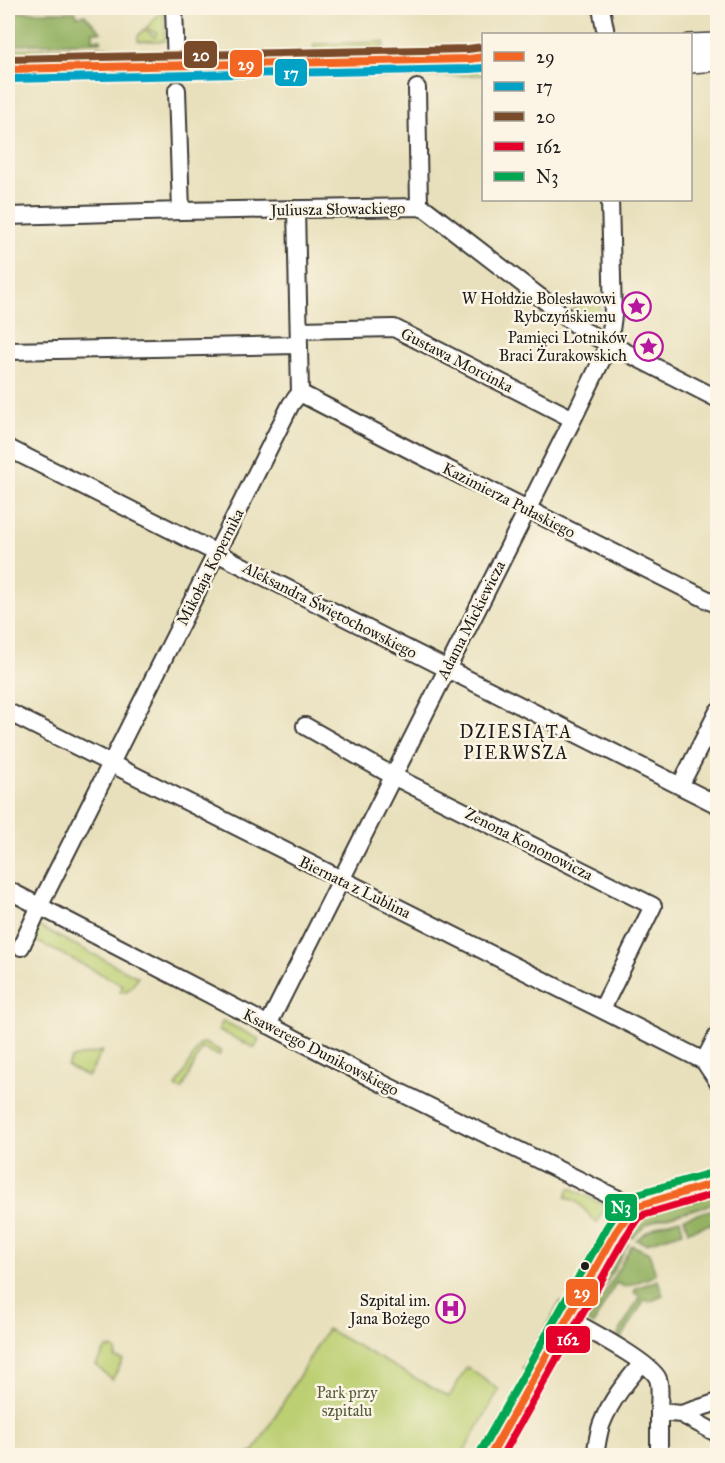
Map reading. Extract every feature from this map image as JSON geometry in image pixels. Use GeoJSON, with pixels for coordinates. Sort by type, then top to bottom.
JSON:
{"type":"FeatureCollection","features":[{"type":"Feature","properties":{"kind":"main road"},"geometry":{"type":"LineString","coordinates":[[692,45],[717,44]]}},
{"type":"Feature","properties":{"kind":"main road"},"geometry":{"type":"LineString","coordinates":[[8,69],[478,59]]}},
{"type":"Feature","properties":{"kind":"main road"},"geometry":{"type":"LineString","coordinates":[[692,62],[717,60]]}},
{"type":"Feature","properties":{"kind":"street"},"geometry":{"type":"LineString","coordinates":[[174,8],[176,66]]}},
{"type":"Feature","properties":{"kind":"street"},"geometry":{"type":"LineString","coordinates":[[601,8],[606,33]]}},
{"type":"Feature","properties":{"kind":"street"},"geometry":{"type":"LineString","coordinates":[[417,88],[419,207]]}},
{"type":"Feature","properties":{"kind":"street"},"geometry":{"type":"LineString","coordinates":[[177,90],[181,211]]}},
{"type":"Feature","properties":{"kind":"street","name":"Adama Mickiewicza"},"geometry":{"type":"LineString","coordinates":[[268,1025],[609,345],[613,316],[610,201]]}},
{"type":"Feature","properties":{"kind":"street","name":"Juliusza Słowackiego"},"geometry":{"type":"LineString","coordinates":[[8,216],[419,207],[427,210],[584,331],[717,399]]}},
{"type":"Feature","properties":{"kind":"street"},"geometry":{"type":"LineString","coordinates":[[296,209],[300,393]]}},
{"type":"Feature","properties":{"kind":"street","name":"Gustawa Morcinka"},"geometry":{"type":"LineString","coordinates":[[8,351],[299,337],[394,328],[573,419]]}},
{"type":"Feature","properties":{"kind":"street","name":"Kazimierza Pułaskiego"},"geometry":{"type":"LineString","coordinates":[[300,393],[717,605]]}},
{"type":"Feature","properties":{"kind":"street","name":"Mikołaja Kopernika"},"geometry":{"type":"LineString","coordinates":[[21,947],[291,404],[300,393]]}},
{"type":"Feature","properties":{"kind":"street","name":"Aleksandra Świętochowskiego"},"geometry":{"type":"LineString","coordinates":[[8,448],[717,805]]}},
{"type":"Feature","properties":{"kind":"street"},"geometry":{"type":"LineString","coordinates":[[680,786],[717,711]]}},
{"type":"Feature","properties":{"kind":"street","name":"Biernata z Lublina"},"geometry":{"type":"LineString","coordinates":[[8,712],[704,1061]]}},
{"type":"Feature","properties":{"kind":"street","name":"Zenona Kononowicza"},"geometry":{"type":"LineString","coordinates":[[305,726],[393,776],[653,906],[602,1009]]}},
{"type":"Feature","properties":{"kind":"street","name":"Ksawerego Dunikowskiego"},"geometry":{"type":"LineString","coordinates":[[8,890],[369,1077],[616,1198],[638,1206]]}},
{"type":"Feature","properties":{"kind":"street"},"geometry":{"type":"LineString","coordinates":[[717,1034],[704,1061],[717,1082]]}},
{"type":"Feature","properties":{"kind":"street"},"geometry":{"type":"LineString","coordinates":[[490,1455],[625,1218],[645,1203],[717,1182]]}},
{"type":"Feature","properties":{"kind":"street"},"geometry":{"type":"LineString","coordinates":[[567,1318],[653,1371],[659,1380],[659,1455]]}},
{"type":"Feature","properties":{"kind":"street"},"geometry":{"type":"LineString","coordinates":[[595,1455],[602,1423],[611,1405],[625,1383],[642,1363]]}},
{"type":"Feature","properties":{"kind":"street"},"geometry":{"type":"LineString","coordinates":[[659,1412],[681,1414],[717,1402]]}},
{"type":"Feature","properties":{"kind":"street"},"geometry":{"type":"LineString","coordinates":[[681,1414],[717,1434]]}},
{"type":"Feature","properties":{"kind":"green space"},"geometry":{"type":"Polygon","coordinates":[[[164,9],[165,41],[138,41],[138,36],[144,29],[155,37],[157,33],[146,28],[164,9]]]}},
{"type":"Feature","properties":{"kind":"green space"},"geometry":{"type":"Polygon","coordinates":[[[11,12],[76,12],[77,16],[85,15],[101,32],[93,32],[93,39],[101,39],[101,42],[12,45],[11,12]]]}},
{"type":"Feature","properties":{"kind":"green space"},"geometry":{"type":"Polygon","coordinates":[[[384,42],[384,48],[314,50],[314,44],[384,42]]]}},
{"type":"Feature","properties":{"kind":"green space"},"geometry":{"type":"Polygon","coordinates":[[[113,47],[113,53],[15,55],[14,49],[113,47]]]}},
{"type":"Feature","properties":{"kind":"green space"},"geometry":{"type":"Polygon","coordinates":[[[482,71],[482,75],[376,78],[376,73],[482,71]]]}},
{"type":"Feature","properties":{"kind":"green space"},"geometry":{"type":"Polygon","coordinates":[[[600,294],[600,315],[590,323],[572,309],[600,294]]]}},
{"type":"Feature","properties":{"kind":"green space"},"geometry":{"type":"Polygon","coordinates":[[[40,927],[138,977],[129,989],[120,992],[123,985],[34,940],[35,932],[40,927]]]}},
{"type":"Feature","properties":{"kind":"green space"},"geometry":{"type":"Polygon","coordinates":[[[223,1021],[259,1039],[255,1048],[218,1030],[223,1021]]]}},
{"type":"Feature","properties":{"kind":"green space"},"geometry":{"type":"Polygon","coordinates":[[[204,1043],[221,1051],[219,1056],[202,1048],[182,1090],[176,1087],[200,1044],[204,1043]]]}},
{"type":"Feature","properties":{"kind":"green space"},"geometry":{"type":"Polygon","coordinates":[[[102,1051],[88,1077],[67,1066],[72,1058],[102,1051]]]}},
{"type":"Feature","properties":{"kind":"green space"},"geometry":{"type":"Polygon","coordinates":[[[569,1188],[605,1206],[597,1223],[577,1202],[566,1197],[569,1188]]]}},
{"type":"Feature","properties":{"kind":"green space"},"geometry":{"type":"Polygon","coordinates":[[[717,1192],[717,1203],[656,1220],[646,1225],[632,1238],[623,1234],[639,1216],[717,1192]]]}},
{"type":"Feature","properties":{"kind":"green space"},"geometry":{"type":"Polygon","coordinates":[[[717,1208],[717,1222],[688,1231],[684,1218],[717,1208]]]}},
{"type":"Feature","properties":{"kind":"green space"},"geometry":{"type":"Polygon","coordinates":[[[680,1219],[683,1232],[647,1244],[636,1240],[656,1226],[680,1219]]]}},
{"type":"Feature","properties":{"kind":"green space"},"geometry":{"type":"Polygon","coordinates":[[[620,1239],[628,1244],[585,1320],[578,1313],[620,1239]]]}},
{"type":"Feature","properties":{"kind":"green space"},"geometry":{"type":"Polygon","coordinates":[[[632,1245],[649,1253],[656,1275],[625,1287],[616,1283],[593,1325],[588,1322],[632,1245]]]}},
{"type":"Feature","properties":{"kind":"green space"},"geometry":{"type":"Polygon","coordinates":[[[658,1280],[663,1296],[649,1302],[645,1299],[620,1341],[616,1338],[640,1297],[634,1292],[636,1288],[658,1280]]]}},
{"type":"Feature","properties":{"kind":"green space"},"geometry":{"type":"Polygon","coordinates":[[[560,1302],[566,1305],[530,1370],[525,1371],[522,1369],[560,1302]]]}},
{"type":"Feature","properties":{"kind":"green space","name":"Park przy szpitalu"},"geometry":{"type":"Polygon","coordinates":[[[327,1329],[449,1397],[467,1367],[499,1390],[462,1455],[238,1455],[253,1453],[327,1329]]]}},
{"type":"Feature","properties":{"kind":"green space"},"geometry":{"type":"Polygon","coordinates":[[[106,1348],[117,1351],[115,1358],[123,1360],[112,1380],[96,1365],[106,1348]]]}},
{"type":"Feature","properties":{"kind":"transit line","name":"20"},"geometry":{"type":"LineString","coordinates":[[8,59],[482,47]]}},
{"type":"Feature","properties":{"kind":"transit line","name":"29"},"geometry":{"type":"LineString","coordinates":[[8,69],[482,57]]}},
{"type":"Feature","properties":{"kind":"transit line","name":"17"},"geometry":{"type":"LineString","coordinates":[[8,79],[482,68]]}},
{"type":"Feature","properties":{"kind":"transit line","name":"N3"},"geometry":{"type":"LineString","coordinates":[[481,1451],[607,1227],[621,1207],[641,1193],[715,1172]]}},
{"type":"Feature","properties":{"kind":"transit line","name":"29"},"geometry":{"type":"LineString","coordinates":[[490,1456],[616,1232],[630,1212],[638,1206],[718,1182]]}},
{"type":"Feature","properties":{"kind":"transit line","name":"162"},"geometry":{"type":"LineString","coordinates":[[502,1456],[625,1238],[638,1219],[643,1215],[718,1193]]}},
{"type":"Feature","properties":{"kind":"place","name":"W Hołdzie Bolesławowi Rybczyńskiemu"},"geometry":{"type":"Point","coordinates":[637,307]}},
{"type":"Feature","properties":{"kind":"place","name":"Pamięci Lotników Braci Żurakowskich"},"geometry":{"type":"Point","coordinates":[648,346]}},
{"type":"Feature","properties":{"kind":"place","name":"Szpital im. Jana Bożego"},"geometry":{"type":"Point","coordinates":[451,1309]}},
{"type":"Feature","properties":{"kind":"district","name":"DZIESIĄTA PIERWSZA"},"geometry":{"type":"Point","coordinates":[516,742]}}]}
